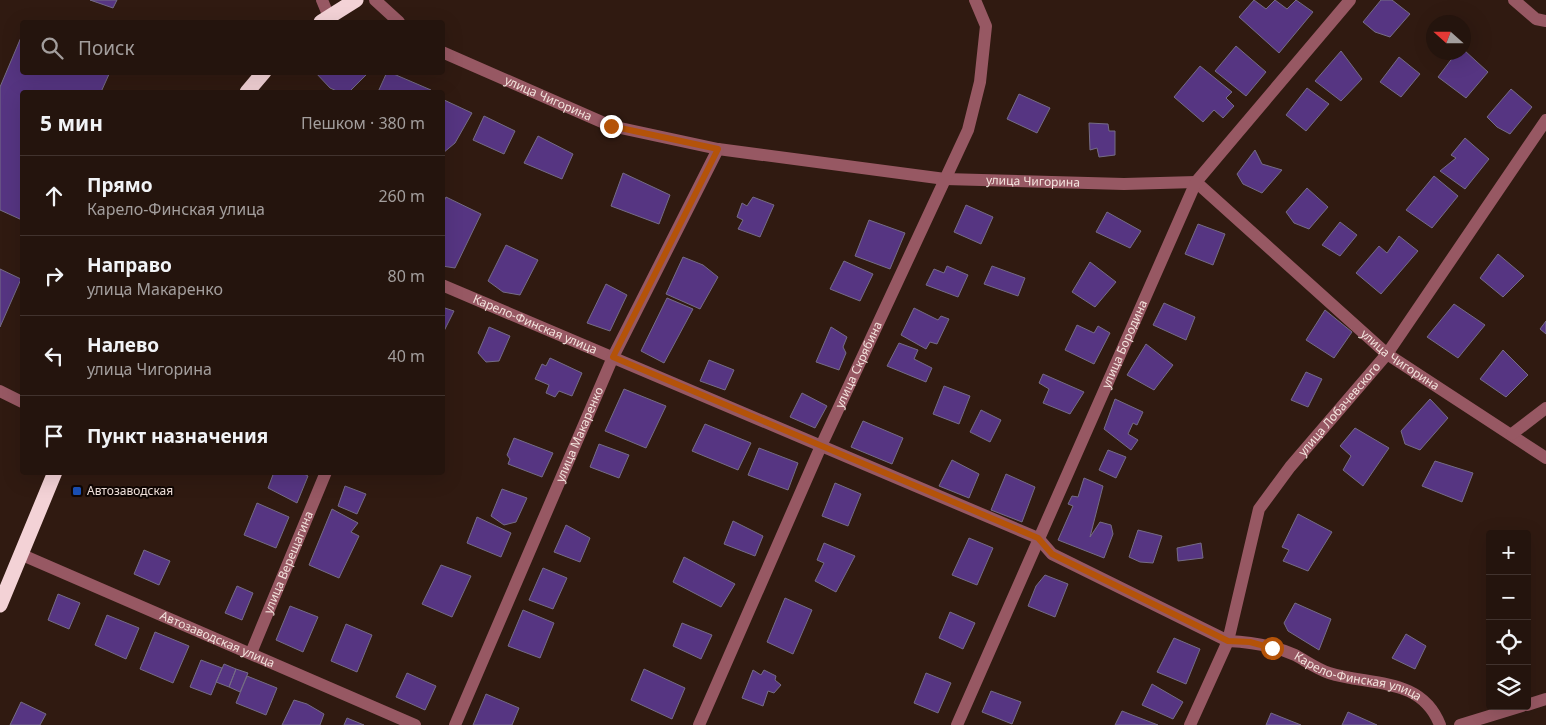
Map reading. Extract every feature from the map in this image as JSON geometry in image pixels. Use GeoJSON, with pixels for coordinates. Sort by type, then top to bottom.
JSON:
{"type":"FeatureCollection","features":[{"type":"Feature","properties":{"kind":"highway"},"geometry":{"type":"LineString","coordinates":[[325,20],[356,0]]}},
{"type":"Feature","properties":{"kind":"highway"},"geometry":{"type":"LineString","coordinates":[[248,90],[261,75]]}},
{"type":"Feature","properties":{"kind":"highway"},"geometry":{"type":"LineString","coordinates":[[0,605],[54,475]]}},
{"type":"Feature","properties":{"kind":"street"},"geometry":{"type":"LineString","coordinates":[[322,0],[325,20]]}},
{"type":"Feature","properties":{"kind":"street"},"geometry":{"type":"LineString","coordinates":[[375,0],[397,20]]}},
{"type":"Feature","properties":{"kind":"street","name":"улица Скрябина"},"geometry":{"type":"LineString","coordinates":[[699,725],[821,446],[968,130],[980,82],[986,26],[975,0]]}},
{"type":"Feature","properties":{"kind":"street","name":"улица Бородина"},"geometry":{"type":"LineString","coordinates":[[957,725],[1196,182],[1350,0]]}},
{"type":"Feature","properties":{"kind":"street"},"geometry":{"type":"LineString","coordinates":[[1514,0],[1536,19],[1546,22]]}},
{"type":"Feature","properties":{"kind":"street","name":"улица Чигорина"},"geometry":{"type":"LineString","coordinates":[[445,53],[611,126],[718,149],[945,179],[1124,184],[1196,182],[1387,354],[1546,458]]}},
{"type":"Feature","properties":{"kind":"street","name":"улица Лобачевского"},"geometry":{"type":"LineString","coordinates":[[1190,725],[1228,641],[1260,509],[1290,467],[1387,354],[1546,120]]}},
{"type":"Feature","properties":{"kind":"street","name":"улица Макаренко"},"geometry":{"type":"LineString","coordinates":[[456,725],[613,357],[718,149]]}},
{"type":"Feature","properties":{"kind":"street","name":"Карело-Финская улица"},"geometry":{"type":"LineString","coordinates":[[445,286],[1038,538],[1052,554],[1228,641],[1250,642],[1294,654],[1328,673],[1390,683],[1414,694],[1435,711],[1440,725]]}},
{"type":"Feature","properties":{"kind":"street"},"geometry":{"type":"LineString","coordinates":[[0,391],[20,401]]}},
{"type":"Feature","properties":{"kind":"street"},"geometry":{"type":"LineString","coordinates":[[1512,434],[1546,408]]}},
{"type":"Feature","properties":{"kind":"street","name":"улица Верещагина"},"geometry":{"type":"LineString","coordinates":[[251,653],[325,475]]}},
{"type":"Feature","properties":{"kind":"street","name":"Автозаводская улица"},"geometry":{"type":"LineString","coordinates":[[20,554],[415,725]]}},
{"type":"Feature","properties":{"kind":"street"},"geometry":{"type":"LineString","coordinates":[[1531,704],[1546,699]]}},
{"type":"Feature","properties":{"kind":"street"},"geometry":{"type":"LineString","coordinates":[[1460,725],[1509,710]]}},
{"type":"Feature","properties":{"kind":"building"},"geometry":{"type":"Polygon","coordinates":[[[90,0],[117,0],[113,8],[90,0]]]}},
{"type":"Feature","properties":{"kind":"building"},"geometry":{"type":"Polygon","coordinates":[[[1254,0],[1266,9],[1275,0],[1287,9],[1296,0],[1313,12],[1279,53],[1239,17],[1254,0]]]}},
{"type":"Feature","properties":{"kind":"building"},"geometry":{"type":"Polygon","coordinates":[[[1381,0],[1392,0],[1410,14],[1390,37],[1375,32],[1363,22],[1381,0]]]}},
{"type":"Feature","properties":{"kind":"building"},"geometry":{"type":"Polygon","coordinates":[[[20,40],[20,75],[109,75],[102,90],[20,90],[20,219],[0,210],[0,87],[20,40]]]}},
{"type":"Feature","properties":{"kind":"building"},"geometry":{"type":"Polygon","coordinates":[[[1236,46],[1266,72],[1246,96],[1215,71],[1236,46]]]}},
{"type":"Feature","properties":{"kind":"building"},"geometry":{"type":"Polygon","coordinates":[[[1341,51],[1362,79],[1341,101],[1315,81],[1341,51]]]}},
{"type":"Feature","properties":{"kind":"building"},"geometry":{"type":"Polygon","coordinates":[[[1471,56],[1488,72],[1466,98],[1438,77],[1451,60],[1471,60],[1471,56]]]}},
{"type":"Feature","properties":{"kind":"building"},"geometry":{"type":"Polygon","coordinates":[[[1399,57],[1420,74],[1401,97],[1380,82],[1399,57]]]}},
{"type":"Feature","properties":{"kind":"building"},"geometry":{"type":"Polygon","coordinates":[[[1200,66],[1232,92],[1226,98],[1234,106],[1223,118],[1214,110],[1203,122],[1174,97],[1200,66]]]}},
{"type":"Feature","properties":{"kind":"building"},"geometry":{"type":"Polygon","coordinates":[[[318,75],[366,75],[351,90],[334,90],[330,88],[318,75]]]}},
{"type":"Feature","properties":{"kind":"building"},"geometry":{"type":"Polygon","coordinates":[[[386,75],[396,75],[431,90],[379,90],[386,75]]]}},
{"type":"Feature","properties":{"kind":"building"},"geometry":{"type":"Polygon","coordinates":[[[1307,88],[1329,104],[1306,131],[1286,115],[1307,88]]]}},
{"type":"Feature","properties":{"kind":"building"},"geometry":{"type":"Polygon","coordinates":[[[1511,89],[1532,107],[1510,134],[1497,127],[1487,117],[1511,89]]]}},
{"type":"Feature","properties":{"kind":"building"},"geometry":{"type":"Polygon","coordinates":[[[1019,94],[1050,108],[1037,133],[1007,119],[1019,94]]]}},
{"type":"Feature","properties":{"kind":"building"},"geometry":{"type":"Polygon","coordinates":[[[445,100],[472,113],[455,143],[445,151],[445,100]]]}},
{"type":"Feature","properties":{"kind":"building"},"geometry":{"type":"Polygon","coordinates":[[[484,116],[515,131],[504,154],[473,140],[484,116]]]}},
{"type":"Feature","properties":{"kind":"building"},"geometry":{"type":"Polygon","coordinates":[[[1089,123],[1108,124],[1109,131],[1115,131],[1115,155],[1099,157],[1097,148],[1090,150],[1089,123]]]}},
{"type":"Feature","properties":{"kind":"building"},"geometry":{"type":"Polygon","coordinates":[[[538,136],[573,154],[562,179],[524,163],[538,136]]]}},
{"type":"Feature","properties":{"kind":"building"},"geometry":{"type":"Polygon","coordinates":[[[1465,138],[1489,159],[1465,189],[1440,171],[1456,158],[1451,155],[1465,138]]]}},
{"type":"Feature","properties":{"kind":"building"},"geometry":{"type":"Polygon","coordinates":[[[1255,150],[1262,164],[1282,170],[1262,193],[1243,184],[1237,174],[1255,150]]]}},
{"type":"Feature","properties":{"kind":"building"},"geometry":{"type":"Polygon","coordinates":[[[623,173],[670,195],[659,224],[611,206],[623,173]]]}},
{"type":"Feature","properties":{"kind":"building"},"geometry":{"type":"Polygon","coordinates":[[[1434,176],[1458,196],[1432,228],[1406,210],[1434,176]]]}},
{"type":"Feature","properties":{"kind":"building"},"geometry":{"type":"Polygon","coordinates":[[[1307,188],[1328,207],[1309,229],[1294,223],[1286,212],[1307,188]]]}},
{"type":"Feature","properties":{"kind":"building"},"geometry":{"type":"Polygon","coordinates":[[[446,197],[481,214],[455,268],[445,266],[446,197]]]}},
{"type":"Feature","properties":{"kind":"building"},"geometry":{"type":"Polygon","coordinates":[[[753,197],[774,205],[760,237],[738,229],[743,220],[737,217],[742,203],[747,206],[753,197]]]}},
{"type":"Feature","properties":{"kind":"building"},"geometry":{"type":"Polygon","coordinates":[[[966,205],[993,217],[981,244],[954,232],[966,205]]]}},
{"type":"Feature","properties":{"kind":"building"},"geometry":{"type":"Polygon","coordinates":[[[1107,212],[1141,231],[1130,248],[1096,232],[1107,212]]]}},
{"type":"Feature","properties":{"kind":"building"},"geometry":{"type":"Polygon","coordinates":[[[869,220],[905,233],[890,269],[855,256],[869,220]]]}},
{"type":"Feature","properties":{"kind":"building"},"geometry":{"type":"Polygon","coordinates":[[[1340,222],[1357,235],[1340,256],[1322,245],[1340,222]]]}},
{"type":"Feature","properties":{"kind":"building"},"geometry":{"type":"Polygon","coordinates":[[[1198,224],[1225,234],[1213,265],[1185,254],[1198,224]]]}},
{"type":"Feature","properties":{"kind":"building"},"geometry":{"type":"Polygon","coordinates":[[[1399,236],[1418,251],[1381,294],[1356,273],[1379,246],[1387,253],[1399,236]]]}},
{"type":"Feature","properties":{"kind":"building"},"geometry":{"type":"Polygon","coordinates":[[[506,245],[538,260],[520,295],[503,292],[488,281],[506,245]]]}},
{"type":"Feature","properties":{"kind":"building"},"geometry":{"type":"Polygon","coordinates":[[[1498,254],[1524,276],[1503,297],[1480,278],[1498,254]]]}},
{"type":"Feature","properties":{"kind":"building"},"geometry":{"type":"Polygon","coordinates":[[[683,257],[703,265],[718,277],[700,309],[666,294],[683,257]]]}},
{"type":"Feature","properties":{"kind":"building"},"geometry":{"type":"Polygon","coordinates":[[[844,261],[873,274],[860,301],[830,289],[844,261]]]}},
{"type":"Feature","properties":{"kind":"building"},"geometry":{"type":"Polygon","coordinates":[[[1090,262],[1116,282],[1095,307],[1072,292],[1090,262]]]}},
{"type":"Feature","properties":{"kind":"building"},"geometry":{"type":"Polygon","coordinates":[[[947,266],[968,275],[958,297],[926,285],[934,269],[944,273],[947,266]]]}},
{"type":"Feature","properties":{"kind":"building"},"geometry":{"type":"Polygon","coordinates":[[[992,266],[1025,278],[1018,296],[984,284],[992,266]]]}},
{"type":"Feature","properties":{"kind":"building"},"geometry":{"type":"Polygon","coordinates":[[[0,269],[20,279],[20,281],[0,327],[0,269]]]}},
{"type":"Feature","properties":{"kind":"building"},"geometry":{"type":"Polygon","coordinates":[[[606,284],[627,295],[610,331],[587,323],[606,284]]]}},
{"type":"Feature","properties":{"kind":"building"},"geometry":{"type":"Polygon","coordinates":[[[667,298],[693,309],[664,363],[641,351],[667,298]]]}},
{"type":"Feature","properties":{"kind":"building"},"geometry":{"type":"Polygon","coordinates":[[[1164,303],[1195,317],[1186,340],[1153,325],[1164,303]]]}},
{"type":"Feature","properties":{"kind":"building"},"geometry":{"type":"Polygon","coordinates":[[[1454,304],[1485,325],[1458,358],[1427,337],[1454,304]]]}},
{"type":"Feature","properties":{"kind":"building"},"geometry":{"type":"Polygon","coordinates":[[[445,308],[454,311],[445,329],[445,308]]]}},
{"type":"Feature","properties":{"kind":"building"},"geometry":{"type":"Polygon","coordinates":[[[914,308],[938,320],[941,316],[949,319],[937,344],[930,342],[926,349],[901,335],[914,308]]]}},
{"type":"Feature","properties":{"kind":"building"},"geometry":{"type":"Polygon","coordinates":[[[1325,310],[1352,332],[1334,358],[1306,340],[1325,310]]]}},
{"type":"Feature","properties":{"kind":"building"},"geometry":{"type":"Polygon","coordinates":[[[1546,321],[1546,334],[1540,329],[1546,321]]]}},
{"type":"Feature","properties":{"kind":"building"},"geometry":{"type":"Polygon","coordinates":[[[1077,325],[1094,333],[1098,326],[1110,333],[1094,364],[1065,350],[1077,325]]]}},
{"type":"Feature","properties":{"kind":"building"},"geometry":{"type":"Polygon","coordinates":[[[489,327],[510,336],[499,361],[486,362],[478,353],[489,327]]]}},
{"type":"Feature","properties":{"kind":"building"},"geometry":{"type":"Polygon","coordinates":[[[831,327],[847,337],[843,347],[846,353],[839,370],[816,362],[831,327]]]}},
{"type":"Feature","properties":{"kind":"building"},"geometry":{"type":"Polygon","coordinates":[[[899,343],[918,350],[914,359],[932,368],[926,382],[887,366],[899,343]]]}},
{"type":"Feature","properties":{"kind":"building"},"geometry":{"type":"Polygon","coordinates":[[[1146,344],[1173,365],[1154,390],[1127,375],[1146,344]]]}},
{"type":"Feature","properties":{"kind":"building"},"geometry":{"type":"Polygon","coordinates":[[[1503,350],[1528,375],[1506,397],[1480,379],[1503,350]]]}},
{"type":"Feature","properties":{"kind":"building"},"geometry":{"type":"Polygon","coordinates":[[[550,358],[582,373],[572,396],[559,391],[555,397],[546,393],[549,385],[535,379],[542,364],[546,366],[550,358]]]}},
{"type":"Feature","properties":{"kind":"building"},"geometry":{"type":"Polygon","coordinates":[[[709,360],[734,370],[725,390],[700,381],[709,360]]]}},
{"type":"Feature","properties":{"kind":"building"},"geometry":{"type":"Polygon","coordinates":[[[1306,372],[1322,379],[1308,407],[1291,400],[1306,372]]]}},
{"type":"Feature","properties":{"kind":"building"},"geometry":{"type":"Polygon","coordinates":[[[1043,374],[1084,392],[1070,414],[1043,403],[1049,389],[1039,383],[1043,374]]]}},
{"type":"Feature","properties":{"kind":"building"},"geometry":{"type":"Polygon","coordinates":[[[944,386],[970,396],[959,424],[933,414],[944,386]]]}},
{"type":"Feature","properties":{"kind":"building"},"geometry":{"type":"Polygon","coordinates":[[[624,389],[666,406],[646,448],[605,431],[624,389]]]}},
{"type":"Feature","properties":{"kind":"building"},"geometry":{"type":"Polygon","coordinates":[[[802,393],[827,406],[815,428],[790,417],[802,393]]]}},
{"type":"Feature","properties":{"kind":"building"},"geometry":{"type":"Polygon","coordinates":[[[1115,399],[1143,412],[1137,425],[1133,423],[1128,434],[1138,440],[1131,450],[1104,429],[1115,399]]]}},
{"type":"Feature","properties":{"kind":"building"},"geometry":{"type":"Polygon","coordinates":[[[1430,399],[1448,418],[1420,450],[1405,444],[1401,431],[1430,399]]]}},
{"type":"Feature","properties":{"kind":"building"},"geometry":{"type":"Polygon","coordinates":[[[981,410],[1001,420],[990,442],[970,432],[981,410]]]}},
{"type":"Feature","properties":{"kind":"building"},"geometry":{"type":"Polygon","coordinates":[[[863,421],[903,438],[892,464],[851,447],[863,421]]]}},
{"type":"Feature","properties":{"kind":"building"},"geometry":{"type":"Polygon","coordinates":[[[705,424],[751,443],[738,470],[692,451],[705,424]]]}},
{"type":"Feature","properties":{"kind":"building"},"geometry":{"type":"Polygon","coordinates":[[[1355,428],[1389,448],[1363,486],[1343,470],[1351,456],[1340,446],[1355,428]]]}},
{"type":"Feature","properties":{"kind":"building"},"geometry":{"type":"Polygon","coordinates":[[[514,438],[553,453],[542,477],[508,464],[510,459],[507,455],[514,438]]]}},
{"type":"Feature","properties":{"kind":"building"},"geometry":{"type":"Polygon","coordinates":[[[599,444],[629,455],[619,478],[590,467],[599,444]]]}},
{"type":"Feature","properties":{"kind":"building"},"geometry":{"type":"Polygon","coordinates":[[[759,448],[798,463],[788,490],[748,475],[759,448]]]}},
{"type":"Feature","properties":{"kind":"building"},"geometry":{"type":"Polygon","coordinates":[[[1108,450],[1126,457],[1116,478],[1099,470],[1108,450]]]}},
{"type":"Feature","properties":{"kind":"building"},"geometry":{"type":"Polygon","coordinates":[[[952,460],[979,474],[969,498],[939,486],[952,460]]]}},
{"type":"Feature","properties":{"kind":"building"},"geometry":{"type":"Polygon","coordinates":[[[1435,461],[1473,473],[1462,502],[1422,486],[1435,461]]]}},
{"type":"Feature","properties":{"kind":"building"},"geometry":{"type":"Polygon","coordinates":[[[1006,474],[1035,487],[1022,522],[991,510],[1006,474]]]}},
{"type":"Feature","properties":{"kind":"building"},"geometry":{"type":"Polygon","coordinates":[[[273,475],[308,476],[297,503],[268,488],[273,475]]]}},
{"type":"Feature","properties":{"kind":"building"},"geometry":{"type":"Polygon","coordinates":[[[1084,478],[1103,486],[1090,537],[1100,522],[1111,525],[1113,534],[1104,558],[1058,540],[1073,506],[1068,504],[1072,496],[1078,497],[1084,478]]]}},
{"type":"Feature","properties":{"kind":"building"},"geometry":{"type":"Polygon","coordinates":[[[835,483],[861,494],[848,526],[822,516],[835,483]]]}},
{"type":"Feature","properties":{"kind":"building"},"geometry":{"type":"Polygon","coordinates":[[[345,486],[366,494],[357,514],[338,506],[345,486]]]}},
{"type":"Feature","properties":{"kind":"building"},"geometry":{"type":"Polygon","coordinates":[[[502,489],[527,498],[516,522],[504,525],[491,516],[502,489]]]}},
{"type":"Feature","properties":{"kind":"building"},"geometry":{"type":"Polygon","coordinates":[[[257,503],[289,517],[276,548],[244,535],[257,503]]]}},
{"type":"Feature","properties":{"kind":"building"},"geometry":{"type":"Polygon","coordinates":[[[332,509],[358,523],[351,532],[359,536],[339,578],[309,565],[332,509]]]}},
{"type":"Feature","properties":{"kind":"building"},"geometry":{"type":"Polygon","coordinates":[[[1298,514],[1332,532],[1308,571],[1283,561],[1289,550],[1282,547],[1298,514]]]}},
{"type":"Feature","properties":{"kind":"building"},"geometry":{"type":"Polygon","coordinates":[[[477,517],[511,533],[501,557],[467,543],[477,517]]]}},
{"type":"Feature","properties":{"kind":"building"},"geometry":{"type":"Polygon","coordinates":[[[733,521],[763,536],[755,556],[724,544],[733,521]]]}},
{"type":"Feature","properties":{"kind":"building"},"geometry":{"type":"Polygon","coordinates":[[[566,525],[590,538],[580,562],[554,552],[566,525]]]}},
{"type":"Feature","properties":{"kind":"building"},"geometry":{"type":"Polygon","coordinates":[[[1138,530],[1162,536],[1153,563],[1140,562],[1129,557],[1138,530]]]}},
{"type":"Feature","properties":{"kind":"building"},"geometry":{"type":"Polygon","coordinates":[[[969,538],[993,548],[977,585],[952,575],[969,538]]]}},
{"type":"Feature","properties":{"kind":"building"},"geometry":{"type":"Polygon","coordinates":[[[824,543],[855,556],[836,592],[815,581],[824,563],[817,560],[824,543]]]}},
{"type":"Feature","properties":{"kind":"building"},"geometry":{"type":"Polygon","coordinates":[[[1201,543],[1203,558],[1178,561],[1177,548],[1201,543]]]}},
{"type":"Feature","properties":{"kind":"building"},"geometry":{"type":"Polygon","coordinates":[[[144,550],[170,561],[159,585],[134,574],[144,550]]]}},
{"type":"Feature","properties":{"kind":"building"},"geometry":{"type":"Polygon","coordinates":[[[684,557],[735,584],[721,607],[673,582],[684,557]]]}},
{"type":"Feature","properties":{"kind":"building"},"geometry":{"type":"Polygon","coordinates":[[[441,565],[471,576],[452,617],[422,604],[441,565]]]}},
{"type":"Feature","properties":{"kind":"building"},"geometry":{"type":"Polygon","coordinates":[[[543,568],[567,578],[553,609],[529,600],[543,568]]]}},
{"type":"Feature","properties":{"kind":"building"},"geometry":{"type":"Polygon","coordinates":[[[1045,575],[1068,584],[1055,617],[1028,606],[1036,586],[1045,575]]]}},
{"type":"Feature","properties":{"kind":"building"},"geometry":{"type":"Polygon","coordinates":[[[237,586],[253,593],[242,620],[225,613],[237,586]]]}},
{"type":"Feature","properties":{"kind":"building"},"geometry":{"type":"Polygon","coordinates":[[[58,594],[80,603],[69,629],[48,620],[58,594]]]}},
{"type":"Feature","properties":{"kind":"building"},"geometry":{"type":"Polygon","coordinates":[[[785,598],[812,610],[793,654],[767,642],[785,598]]]}},
{"type":"Feature","properties":{"kind":"building"},"geometry":{"type":"Polygon","coordinates":[[[1295,603],[1331,619],[1319,650],[1288,631],[1284,623],[1295,603]]]}},
{"type":"Feature","properties":{"kind":"building"},"geometry":{"type":"Polygon","coordinates":[[[290,606],[318,617],[303,652],[276,640],[290,606]]]}},
{"type":"Feature","properties":{"kind":"building"},"geometry":{"type":"Polygon","coordinates":[[[523,610],[554,623],[540,658],[508,646],[523,610]]]}},
{"type":"Feature","properties":{"kind":"building"},"geometry":{"type":"Polygon","coordinates":[[[950,612],[975,623],[963,649],[939,638],[950,612]]]}},
{"type":"Feature","properties":{"kind":"building"},"geometry":{"type":"Polygon","coordinates":[[[107,615],[139,628],[126,659],[95,645],[107,615]]]}},
{"type":"Feature","properties":{"kind":"building"},"geometry":{"type":"Polygon","coordinates":[[[682,623],[712,635],[701,659],[673,646],[682,623]]]}},
{"type":"Feature","properties":{"kind":"building"},"geometry":{"type":"Polygon","coordinates":[[[346,624],[372,635],[357,672],[331,661],[346,624]]]}},
{"type":"Feature","properties":{"kind":"building"},"geometry":{"type":"Polygon","coordinates":[[[155,632],[189,646],[173,683],[140,669],[155,632]]]}},
{"type":"Feature","properties":{"kind":"building"},"geometry":{"type":"Polygon","coordinates":[[[1406,634],[1426,646],[1415,669],[1392,658],[1406,634]]]}},
{"type":"Feature","properties":{"kind":"building"},"geometry":{"type":"Polygon","coordinates":[[[1174,638],[1200,649],[1186,684],[1157,672],[1174,638]]]}},
{"type":"Feature","properties":{"kind":"building"},"geometry":{"type":"Polygon","coordinates":[[[201,660],[222,668],[211,695],[190,687],[201,660]]]}},
{"type":"Feature","properties":{"kind":"building"},"geometry":{"type":"Polygon","coordinates":[[[224,664],[236,669],[229,687],[216,682],[224,664]]]}},
{"type":"Feature","properties":{"kind":"building"},"geometry":{"type":"Polygon","coordinates":[[[236,669],[248,673],[240,692],[229,687],[236,669]]]}},
{"type":"Feature","properties":{"kind":"building"},"geometry":{"type":"Polygon","coordinates":[[[644,669],[685,688],[672,719],[631,700],[644,669]]]}},
{"type":"Feature","properties":{"kind":"building"},"geometry":{"type":"Polygon","coordinates":[[[753,670],[761,675],[764,670],[776,676],[775,680],[781,685],[774,693],[768,691],[763,706],[742,698],[753,670]]]}},
{"type":"Feature","properties":{"kind":"building"},"geometry":{"type":"Polygon","coordinates":[[[407,673],[436,686],[425,710],[396,697],[407,673]]]}},
{"type":"Feature","properties":{"kind":"building"},"geometry":{"type":"Polygon","coordinates":[[[926,673],[951,683],[938,713],[914,703],[926,673]]]}},
{"type":"Feature","properties":{"kind":"building"},"geometry":{"type":"Polygon","coordinates":[[[247,676],[277,688],[266,715],[236,703],[247,676]]]}},
{"type":"Feature","properties":{"kind":"building"},"geometry":{"type":"Polygon","coordinates":[[[1152,684],[1183,702],[1173,719],[1142,705],[1152,684]]]}},
{"type":"Feature","properties":{"kind":"building"},"geometry":{"type":"Polygon","coordinates":[[[991,691],[1021,702],[1012,724],[982,712],[991,691]]]}},
{"type":"Feature","properties":{"kind":"building"},"geometry":{"type":"Polygon","coordinates":[[[486,694],[519,708],[512,725],[473,725],[486,694]]]}},
{"type":"Feature","properties":{"kind":"building"},"geometry":{"type":"Polygon","coordinates":[[[294,700],[307,704],[324,714],[320,725],[282,725],[294,700]]]}},
{"type":"Feature","properties":{"kind":"building"},"geometry":{"type":"Polygon","coordinates":[[[21,702],[46,714],[40,725],[10,725],[21,702]]]}},
{"type":"Feature","properties":{"kind":"building"},"geometry":{"type":"Polygon","coordinates":[[[1122,711],[1158,725],[1115,725],[1122,711]]]}},
{"type":"Feature","properties":{"kind":"building"},"geometry":{"type":"Polygon","coordinates":[[[1348,712],[1377,725],[1342,725],[1348,712]]]}},
{"type":"Feature","properties":{"kind":"building"},"geometry":{"type":"Polygon","coordinates":[[[1271,713],[1301,725],[1266,725],[1271,713]]]}},
{"type":"Feature","properties":{"kind":"building"},"geometry":{"type":"Polygon","coordinates":[[[347,718],[364,725],[344,725],[347,718]]]}},
{"type":"Feature","properties":{"kind":"place","name":"Автозаводская"},"geometry":{"type":"Point","coordinates":[77,491]}},
{"type":"Feature","properties":{"kind":"route"},"geometry":{"type":"LineString","coordinates":[[611,126],[718,149],[613,357],[1038,538],[1052,554],[1228,641],[1250,642],[1272,648]]}}]}
